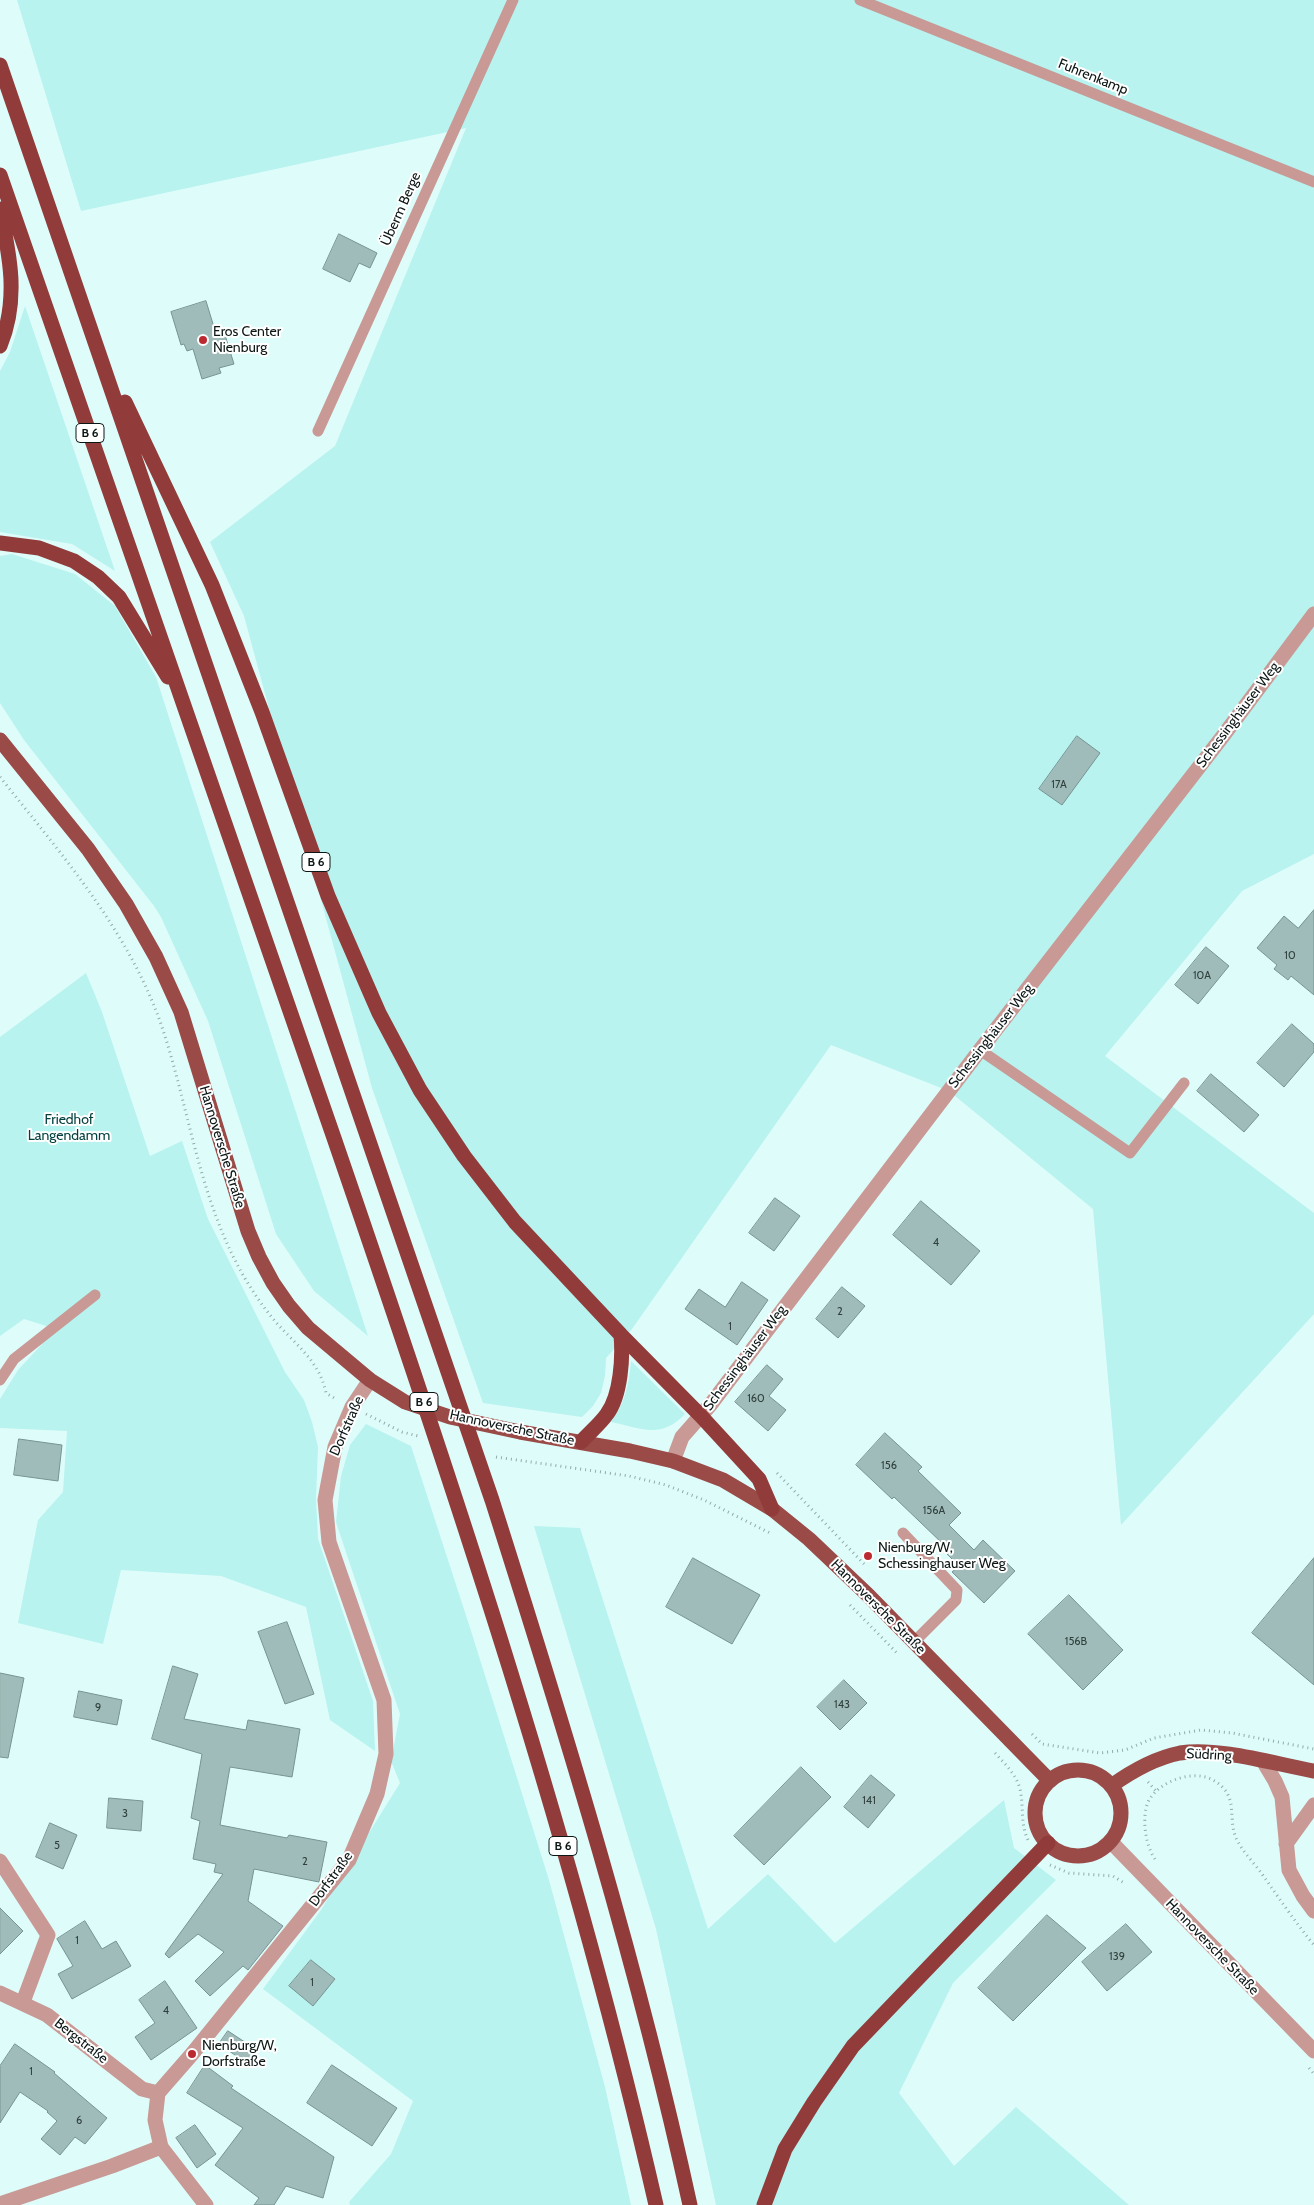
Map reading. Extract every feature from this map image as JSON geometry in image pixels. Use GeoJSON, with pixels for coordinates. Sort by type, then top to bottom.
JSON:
{"type":"FeatureCollection","features":[{"type":"Feature","properties":{"kind":"highway","name":"B 6"},"geometry":{"type":"LineString","coordinates":[[0,65],[492,1500],[547,1672],[615,1902],[666,2096],[690,2205]]}},
{"type":"Feature","properties":{"kind":"highway","name":"B 6"},"geometry":{"type":"LineString","coordinates":[[0,175],[394,1313],[453,1491],[515,1684],[583,1911],[634,2105],[656,2205]]}},
{"type":"Feature","properties":{"kind":"highway"},"geometry":{"type":"LineString","coordinates":[[0,209],[13,288],[6,332],[0,346]]}},
{"type":"Feature","properties":{"kind":"highway","name":"B 6"},"geometry":{"type":"LineString","coordinates":[[94,338],[212,585],[262,712],[328,896],[379,1013],[420,1090],[464,1156],[515,1222],[759,1479],[772,1509]]}},
{"type":"Feature","properties":{"kind":"highway"},"geometry":{"type":"LineString","coordinates":[[0,543],[39,548],[74,561],[98,577],[120,597],[185,706]]}},
{"type":"Feature","properties":{"kind":"highway"},"geometry":{"type":"LineString","coordinates":[[581,1442],[608,1413],[617,1388],[623,1353],[621,1335]]}},
{"type":"Feature","properties":{"kind":"highway"},"geometry":{"type":"LineString","coordinates":[[764,2205],[785,2149],[814,2102],[853,2046],[1048,1843]]}},
{"type":"Feature","properties":{"kind":"main road","name":"Hannoversche Straße"},"geometry":{"type":"LineString","coordinates":[[0,740],[88,849],[126,904],[156,957],[181,1012],[248,1231],[273,1283],[308,1328],[370,1380],[405,1402],[450,1417],[630,1451],[672,1461],[723,1480],[772,1509],[808,1538],[914,1642],[1050,1781]]}},
{"type":"Feature","properties":{"kind":"main road","name":"Südring"},"geometry":{"type":"LineString","coordinates":[[1111,1786],[1128,1773],[1147,1764],[1180,1753],[1220,1753],[1314,1771]]}},
{"type":"Feature","properties":{"kind":"main road"},"geometry":{"type":"LineString","coordinates":[[1075,1771],[1088,1772],[1100,1777],[1111,1786],[1118,1796],[1121,1808],[1121,1821],[1111,1842],[1098,1852],[1084,1856],[1070,1856],[1048,1843],[1039,1830],[1036,1804],[1042,1791],[1050,1781],[1062,1774],[1075,1771]]}},
{"type":"Feature","properties":{"kind":"street","name":"Schessinghäuser Weg"},"geometry":{"type":"LineString","coordinates":[[672,1461],[682,1437],[701,1416],[980,1050],[1223,736],[1314,614]]}},
{"type":"Feature","properties":{"kind":"street","name":"Dorfstraße"},"geometry":{"type":"LineString","coordinates":[[158,2093],[192,2054],[348,1860],[377,1794],[386,1754],[384,1700],[329,1542],[325,1500],[335,1447],[352,1407],[370,1380]]}},
{"type":"Feature","properties":{"kind":"street"},"geometry":{"type":"LineString","coordinates":[[1263,1762],[1282,1797],[1289,1870],[1303,1896],[1314,1911]]}},
{"type":"Feature","properties":{"kind":"street"},"geometry":{"type":"LineString","coordinates":[[1286,1844],[1314,1805]]}},
{"type":"Feature","properties":{"kind":"street","name":"Hannoversche Straße"},"geometry":{"type":"LineString","coordinates":[[1111,1842],[1314,2051]]}},
{"type":"Feature","properties":{"kind":"street"},"geometry":{"type":"LineString","coordinates":[[0,1862],[48,1935],[23,2002]]}},
{"type":"Feature","properties":{"kind":"street","name":"Bergstraße"},"geometry":{"type":"LineString","coordinates":[[0,1993],[23,2002],[47,2015],[142,2089],[158,2093]]}},
{"type":"Feature","properties":{"kind":"street"},"geometry":{"type":"LineString","coordinates":[[158,2093],[155,2120],[161,2147],[206,2205]]}},
{"type":"Feature","properties":{"kind":"street"},"geometry":{"type":"LineString","coordinates":[[0,2204],[161,2147]]}},
{"type":"Feature","properties":{"kind":"lane","name":"Überm Berge"},"geometry":{"type":"LineString","coordinates":[[318,431],[512,0]]}},
{"type":"Feature","properties":{"kind":"lane","name":"Fuhrenkamp"},"geometry":{"type":"LineString","coordinates":[[860,0],[1314,182]]}},
{"type":"Feature","properties":{"kind":"lane"},"geometry":{"type":"LineString","coordinates":[[980,1050],[1130,1153],[1184,1083]]}},
{"type":"Feature","properties":{"kind":"lane"},"geometry":{"type":"LineString","coordinates":[[0,1380],[14,1359],[95,1295]]}},
{"type":"Feature","properties":{"kind":"lane"},"geometry":{"type":"LineString","coordinates":[[903,1533],[957,1590],[956,1600],[914,1642]]}},
{"type":"Feature","properties":{"kind":"path"},"geometry":{"type":"LineString","coordinates":[[0,777],[64,855],[106,916],[132,960],[161,1025],[218,1224],[252,1290],[270,1316],[312,1360],[323,1377],[326,1394],[402,1432],[419,1437]]}},
{"type":"Feature","properties":{"kind":"path"},"geometry":{"type":"LineString","coordinates":[[490,1456],[509,1460],[570,1466],[629,1476],[666,1485],[704,1500],[769,1532],[776,1538]]}},
{"type":"Feature","properties":{"kind":"path"},"geometry":{"type":"LineString","coordinates":[[847,1602],[901,1656]]}},
{"type":"Feature","properties":{"kind":"path"},"geometry":{"type":"LineString","coordinates":[[1042,1744],[1100,1753],[1124,1750]]}},
{"type":"Feature","properties":{"kind":"path"},"geometry":{"type":"LineString","coordinates":[[990,1748],[1012,1770],[1019,1788],[1022,1828],[1037,1855],[1053,1867],[1070,1873],[1113,1876]]}},
{"type":"Feature","properties":{"kind":"path"},"geometry":{"type":"LineString","coordinates":[[1147,1842],[1146,1819],[1148,1802],[1156,1791],[1185,1776],[1199,1775],[1212,1779],[1222,1787],[1230,1798],[1236,1839],[1314,1945]]}},
{"type":"Feature","properties":{"kind":"green space"},"geometry":{"type":"Polygon","coordinates":[[[17,0],[1314,0],[1314,854],[1242,891],[1105,1056],[1314,1213],[1314,1314],[1121,1525],[1093,1209],[949,1091],[831,1045],[632,1329],[606,1358],[605,1376],[601,1393],[593,1406],[582,1417],[483,1403],[372,1088],[244,616],[210,542],[335,446],[466,128],[81,211],[17,0]]]}},
{"type":"Feature","properties":{"kind":"green space"},"geometry":{"type":"Polygon","coordinates":[[[25,306],[115,571],[72,544],[0,532],[0,371],[10,352],[25,306]]]}},
{"type":"Feature","properties":{"kind":"green space"},"geometry":{"type":"Polygon","coordinates":[[[12,554],[75,574],[115,606],[156,677],[368,1336],[314,1291],[276,1234],[208,1021],[161,917],[24,740],[0,703],[0,556],[12,554]]]}},
{"type":"Feature","properties":{"kind":"green space","name":"Friedhof Langendamm"},"geometry":{"type":"Polygon","coordinates":[[[86,973],[102,1012],[150,1156],[182,1141],[208,1219],[285,1372],[304,1400],[318,1447],[316,1499],[318,1539],[373,1701],[375,1751],[330,1720],[306,1607],[221,1576],[121,1570],[103,1644],[18,1623],[38,1520],[63,1492],[67,1431],[0,1428],[0,1399],[18,1370],[56,1329],[24,1319],[0,1336],[0,1037],[86,973]]]}},
{"type":"Feature","properties":{"kind":"green space"},"geometry":{"type":"Polygon","coordinates":[[[631,1361],[685,1414],[676,1422],[659,1430],[650,1430],[611,1422],[620,1408],[626,1393],[631,1361]]]}},
{"type":"Feature","properties":{"kind":"green space"},"geometry":{"type":"Polygon","coordinates":[[[366,1424],[411,1446],[549,1880],[605,2087],[631,2205],[350,2205],[349,2202],[391,2154],[413,2101],[263,1989],[321,1910],[400,1783],[391,1761],[400,1714],[336,1522],[341,1476],[350,1445],[366,1424]]]}},
{"type":"Feature","properties":{"kind":"green space"},"geometry":{"type":"Polygon","coordinates":[[[534,1526],[580,1528],[708,1929],[768,1874],[835,1943],[1004,1800],[1014,1848],[1056,1880],[953,1983],[899,2093],[954,2166],[1016,2107],[1129,2205],[716,2205],[656,1929],[534,1526]]]}},
{"type":"Feature","properties":{"kind":"building"},"geometry":{"type":"Polygon","coordinates":[[[339,234],[377,253],[370,268],[359,263],[350,282],[323,269],[339,234]]]}},
{"type":"Feature","properties":{"kind":"building","name":"Eros Center Nienburg"},"geometry":{"type":"Polygon","coordinates":[[[206,301],[217,337],[225,335],[234,364],[219,368],[221,373],[202,379],[193,349],[187,351],[184,344],[181,345],[171,312],[206,301]]]}},
{"type":"Feature","properties":{"kind":"building"},"geometry":{"type":"Polygon","coordinates":[[[1077,736],[1100,753],[1062,805],[1039,789],[1077,736]]]}},
{"type":"Feature","properties":{"kind":"building"},"geometry":{"type":"Polygon","coordinates":[[[1314,910],[1314,995],[1291,976],[1288,980],[1274,969],[1277,965],[1257,948],[1284,916],[1298,928],[1314,910]]]}},
{"type":"Feature","properties":{"kind":"building"},"geometry":{"type":"Polygon","coordinates":[[[1206,947],[1229,966],[1198,1004],[1175,985],[1206,947]]]}},
{"type":"Feature","properties":{"kind":"building"},"geometry":{"type":"Polygon","coordinates":[[[1292,1024],[1314,1044],[1314,1052],[1284,1087],[1257,1063],[1292,1024]]]}},
{"type":"Feature","properties":{"kind":"building"},"geometry":{"type":"Polygon","coordinates":[[[1211,1074],[1259,1115],[1244,1132],[1197,1091],[1211,1074]]]}},
{"type":"Feature","properties":{"kind":"building"},"geometry":{"type":"Polygon","coordinates":[[[775,1198],[800,1216],[774,1251],[749,1233],[775,1198]]]}},
{"type":"Feature","properties":{"kind":"building"},"geometry":{"type":"Polygon","coordinates":[[[921,1201],[980,1251],[951,1285],[893,1235],[921,1201]]]}},
{"type":"Feature","properties":{"kind":"building"},"geometry":{"type":"Polygon","coordinates":[[[742,1282],[768,1300],[737,1345],[685,1309],[699,1289],[725,1307],[742,1282]]]}},
{"type":"Feature","properties":{"kind":"building"},"geometry":{"type":"Polygon","coordinates":[[[842,1287],[865,1306],[838,1338],[816,1319],[842,1287]]]}},
{"type":"Feature","properties":{"kind":"building"},"geometry":{"type":"Polygon","coordinates":[[[767,1365],[783,1379],[769,1396],[786,1410],[768,1431],[735,1402],[767,1365]]]}},
{"type":"Feature","properties":{"kind":"building"},"geometry":{"type":"Polygon","coordinates":[[[885,1433],[922,1467],[918,1471],[961,1513],[949,1525],[974,1550],[983,1540],[1015,1571],[984,1603],[952,1572],[959,1566],[941,1548],[944,1545],[894,1497],[892,1499],[856,1465],[885,1433]]]}},
{"type":"Feature","properties":{"kind":"building"},"geometry":{"type":"Polygon","coordinates":[[[19,1439],[62,1445],[58,1481],[14,1475],[19,1439]]]}},
{"type":"Feature","properties":{"kind":"building"},"geometry":{"type":"Polygon","coordinates":[[[693,1558],[760,1595],[732,1644],[666,1607],[693,1558]]]}},
{"type":"Feature","properties":{"kind":"building"},"geometry":{"type":"Polygon","coordinates":[[[1314,1558],[1314,1685],[1252,1633],[1314,1558]]]}},
{"type":"Feature","properties":{"kind":"building"},"geometry":{"type":"Polygon","coordinates":[[[1069,1595],[1123,1650],[1083,1690],[1028,1634],[1069,1595]]]}},
{"type":"Feature","properties":{"kind":"building"},"geometry":{"type":"Polygon","coordinates":[[[287,1622],[314,1694],[285,1704],[258,1632],[287,1622]]]}},
{"type":"Feature","properties":{"kind":"building"},"geometry":{"type":"Polygon","coordinates":[[[173,1666],[198,1674],[184,1719],[246,1730],[248,1720],[300,1729],[292,1777],[230,1767],[220,1825],[287,1838],[289,1835],[327,1842],[319,1882],[254,1869],[248,1901],[283,1926],[248,1970],[243,1966],[210,1996],[195,1981],[224,1952],[198,1934],[169,1958],[165,1954],[223,1874],[214,1872],[216,1864],[193,1859],[200,1821],[191,1818],[202,1754],[152,1739],[173,1666]]]}},
{"type":"Feature","properties":{"kind":"building"},"geometry":{"type":"Polygon","coordinates":[[[0,1673],[24,1678],[8,1758],[0,1757],[0,1673]]]}},
{"type":"Feature","properties":{"kind":"building"},"geometry":{"type":"Polygon","coordinates":[[[844,1680],[867,1703],[840,1730],[817,1707],[844,1680]]]}},
{"type":"Feature","properties":{"kind":"building"},"geometry":{"type":"Polygon","coordinates":[[[79,1691],[122,1700],[117,1725],[74,1717],[79,1691]]]}},
{"type":"Feature","properties":{"kind":"building"},"geometry":{"type":"Polygon","coordinates":[[[801,1767],[831,1797],[764,1865],[734,1836],[801,1767]]]}},
{"type":"Feature","properties":{"kind":"building"},"geometry":{"type":"Polygon","coordinates":[[[871,1775],[895,1795],[868,1828],[844,1807],[871,1775]]]}},
{"type":"Feature","properties":{"kind":"building"},"geometry":{"type":"Polygon","coordinates":[[[109,1798],[143,1801],[141,1831],[107,1828],[109,1798]]]}},
{"type":"Feature","properties":{"kind":"building"},"geometry":{"type":"Polygon","coordinates":[[[50,1823],[77,1835],[63,1869],[36,1857],[50,1823]]]}},
{"type":"Feature","properties":{"kind":"building"},"geometry":{"type":"Polygon","coordinates":[[[0,1908],[23,1931],[0,1954],[0,1908]]]}},
{"type":"Feature","properties":{"kind":"building"},"geometry":{"type":"Polygon","coordinates":[[[1047,1915],[1086,1948],[1013,2021],[978,1988],[1047,1915]]]}},
{"type":"Feature","properties":{"kind":"building"},"geometry":{"type":"Polygon","coordinates":[[[85,1921],[102,1949],[116,1941],[131,1966],[72,1999],[58,1974],[73,1966],[57,1939],[85,1921]]]}},
{"type":"Feature","properties":{"kind":"building"},"geometry":{"type":"Polygon","coordinates":[[[1126,1924],[1152,1952],[1107,1991],[1082,1962],[1126,1924]]]}},
{"type":"Feature","properties":{"kind":"building"},"geometry":{"type":"Polygon","coordinates":[[[311,1960],[335,1979],[313,2006],[289,1986],[311,1960]]]}},
{"type":"Feature","properties":{"kind":"building"},"geometry":{"type":"Polygon","coordinates":[[[165,1981],[197,2028],[151,2060],[135,2037],[155,2023],[139,2000],[165,1981]]]}},
{"type":"Feature","properties":{"kind":"building"},"geometry":{"type":"Polygon","coordinates":[[[228,2031],[257,2050],[248,2064],[219,2044],[228,2031]]]}},
{"type":"Feature","properties":{"kind":"building"},"geometry":{"type":"Polygon","coordinates":[[[15,2044],[55,2072],[107,2118],[85,2144],[75,2137],[60,2155],[41,2139],[57,2121],[48,2111],[20,2092],[0,2123],[0,2066],[15,2044]]]}},
{"type":"Feature","properties":{"kind":"building"},"geometry":{"type":"Polygon","coordinates":[[[205,2065],[233,2086],[231,2088],[334,2157],[323,2198],[286,2186],[274,2205],[254,2205],[259,2198],[215,2165],[243,2128],[187,2093],[205,2065]]]}},
{"type":"Feature","properties":{"kind":"building"},"geometry":{"type":"Polygon","coordinates":[[[332,2065],[397,2108],[372,2146],[307,2103],[332,2065]]]}},
{"type":"Feature","properties":{"kind":"building"},"geometry":{"type":"Polygon","coordinates":[[[195,2125],[216,2154],[197,2168],[176,2138],[195,2125]]]}},
{"type":"Feature","properties":{"kind":"place","name":"Eros Center Nienburg"},"geometry":{"type":"Point","coordinates":[203,340]}},
{"type":"Feature","properties":{"kind":"place","name":"Nienburg/W, Schessinghauser Weg"},"geometry":{"type":"Point","coordinates":[868,1556]}},
{"type":"Feature","properties":{"kind":"place","name":"Nienburg/W, Dorfstraße"},"geometry":{"type":"Point","coordinates":[192,2054]}}]}
